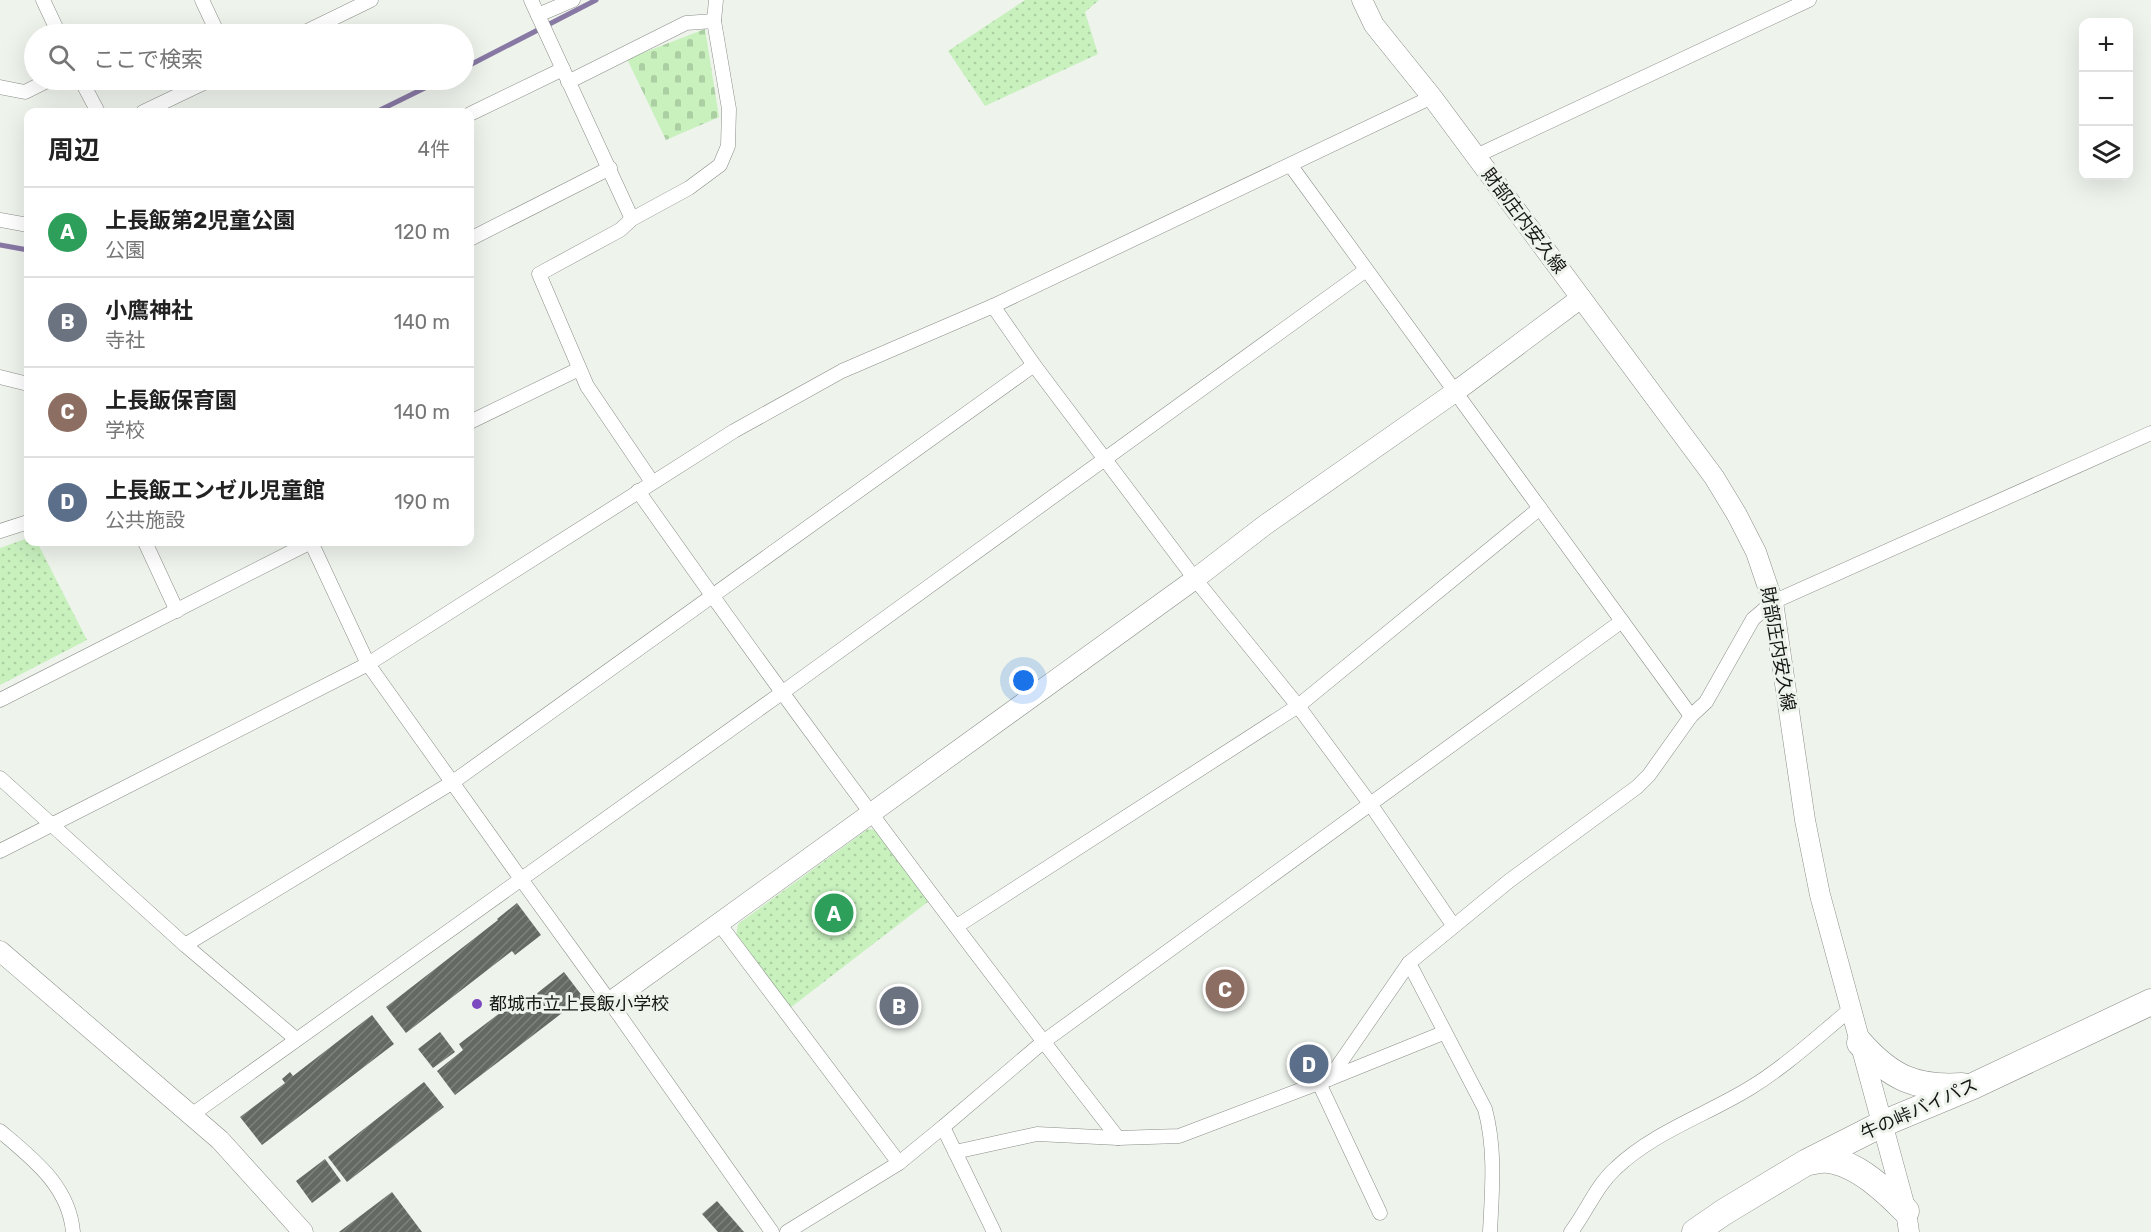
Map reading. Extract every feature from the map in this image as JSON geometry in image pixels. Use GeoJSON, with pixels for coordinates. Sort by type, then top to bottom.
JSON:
{"type":"FeatureCollection","features":[{"type":"Feature","properties":{"kind":"highway","name":"牛の峠バイパス"},"geometry":{"type":"LineString","coordinates":[[1695,1232],[1807,1162],[1882,1124],[1973,1086],[2151,1002]]}},
{"type":"Feature","properties":{"kind":"highway"},"geometry":{"type":"LineString","coordinates":[[1860,1043],[1876,1061],[1893,1073],[1916,1083],[1943,1087],[1973,1086]]}},
{"type":"Feature","properties":{"kind":"highway"},"geometry":{"type":"LineString","coordinates":[[1807,1162],[1828,1160],[1847,1166],[1880,1185],[1907,1222]]}},
{"type":"Feature","properties":{"kind":"street"},"geometry":{"type":"LineString","coordinates":[[43,0],[54,24]]}},
{"type":"Feature","properties":{"kind":"street"},"geometry":{"type":"LineString","coordinates":[[202,0],[213,24]]}},
{"type":"Feature","properties":{"kind":"street"},"geometry":{"type":"LineString","coordinates":[[322,24],[371,0]]}},
{"type":"Feature","properties":{"kind":"street"},"geometry":{"type":"LineString","coordinates":[[531,0],[632,219]]}},
{"type":"Feature","properties":{"kind":"street"},"geometry":{"type":"LineString","coordinates":[[538,15],[573,0]]}},
{"type":"Feature","properties":{"kind":"street"},"geometry":{"type":"LineString","coordinates":[[652,482],[587,386],[539,274],[620,230],[632,219],[689,188],[720,165],[728,146],[729,109],[714,21],[716,0]]}},
{"type":"Feature","properties":{"kind":"street","name":"財部庄内安久線"},"geometry":{"type":"LineString","coordinates":[[1362,0],[1374,25],[1476,156],[1714,477],[1756,552],[1773,602],[1811,852],[1830,937],[1907,1222]]}},
{"type":"Feature","properties":{"kind":"street"},"geometry":{"type":"LineString","coordinates":[[1476,156],[1809,0]]}},
{"type":"Feature","properties":{"kind":"street"},"geometry":{"type":"LineString","coordinates":[[568,82],[686,24],[714,21]]}},
{"type":"Feature","properties":{"kind":"street"},"geometry":{"type":"LineString","coordinates":[[474,112],[563,69]]}},
{"type":"Feature","properties":{"kind":"street"},"geometry":{"type":"LineString","coordinates":[[0,87],[25,92],[29,90]]}},
{"type":"Feature","properties":{"kind":"street"},"geometry":{"type":"LineString","coordinates":[[86,90],[96,108]]}},
{"type":"Feature","properties":{"kind":"street"},"geometry":{"type":"LineString","coordinates":[[151,108],[189,90]]}},
{"type":"Feature","properties":{"kind":"street"},"geometry":{"type":"LineString","coordinates":[[0,851],[368,664],[734,430],[843,371],[993,306],[1432,98]]}},
{"type":"Feature","properties":{"kind":"street"},"geometry":{"type":"LineString","coordinates":[[1291,166],[1691,716]]}},
{"type":"Feature","properties":{"kind":"street"},"geometry":{"type":"LineString","coordinates":[[474,237],[610,168]]}},
{"type":"Feature","properties":{"kind":"street"},"geometry":{"type":"LineString","coordinates":[[0,220],[24,224]]}},
{"type":"Feature","properties":{"kind":"street"},"geometry":{"type":"LineString","coordinates":[[190,1116],[783,692],[1366,270]]}},
{"type":"Feature","properties":{"kind":"street"},"geometry":{"type":"LineString","coordinates":[[610,1002],[1195,579],[1265,525],[1455,392],[1581,298]]}},
{"type":"Feature","properties":{"kind":"street"},"geometry":{"type":"LineString","coordinates":[[993,306],[1195,579],[1298,706],[1371,805],[1453,925]]}},
{"type":"Feature","properties":{"kind":"street"},"geometry":{"type":"LineString","coordinates":[[185,945],[453,782],[1034,364]]}},
{"type":"Feature","properties":{"kind":"street"},"geometry":{"type":"LineString","coordinates":[[474,420],[579,369]]}},
{"type":"Feature","properties":{"kind":"street"},"geometry":{"type":"LineString","coordinates":[[0,377],[24,383]]}},
{"type":"Feature","properties":{"kind":"street"},"geometry":{"type":"LineString","coordinates":[[1324,1081],[1409,963],[1509,881],[1637,788],[1649,775],[1691,716],[1706,702],[1753,619],[1773,602],[2151,433]]}},
{"type":"Feature","properties":{"kind":"street"},"geometry":{"type":"LineString","coordinates":[[638,491],[712,597],[871,813],[1118,1138]]}},
{"type":"Feature","properties":{"kind":"street"},"geometry":{"type":"LineString","coordinates":[[957,926],[1298,706],[1540,508]]}},
{"type":"Feature","properties":{"kind":"street"},"geometry":{"type":"LineString","coordinates":[[0,531],[24,523]]}},
{"type":"Feature","properties":{"kind":"street"},"geometry":{"type":"LineString","coordinates":[[147,546],[177,611]]}},
{"type":"Feature","properties":{"kind":"street"},"geometry":{"type":"LineString","coordinates":[[0,700],[303,546]]}},
{"type":"Feature","properties":{"kind":"street"},"geometry":{"type":"LineString","coordinates":[[313,546],[368,664],[772,1232]]}},
{"type":"Feature","properties":{"kind":"street"},"geometry":{"type":"LineString","coordinates":[[787,1232],[899,1163],[1043,1042],[1622,621]]}},
{"type":"Feature","properties":{"kind":"street"},"geometry":{"type":"LineString","coordinates":[[0,778],[185,945],[297,1039]]}},
{"type":"Feature","properties":{"kind":"street"},"geometry":{"type":"LineString","coordinates":[[718,922],[899,1163]]}},
{"type":"Feature","properties":{"kind":"street"},"geometry":{"type":"LineString","coordinates":[[0,951],[220,1140],[303,1232]]}},
{"type":"Feature","properties":{"kind":"street"},"geometry":{"type":"LineString","coordinates":[[1409,963],[1443,1033],[1485,1109],[1490,1129],[1492,1155],[1488,1231]]}},
{"type":"Feature","properties":{"kind":"street"},"geometry":{"type":"LineString","coordinates":[[1571,1232],[1600,1186],[1616,1168],[1674,1128],[1750,1088],[1799,1052],[1851,1009]]}},
{"type":"Feature","properties":{"kind":"street"},"geometry":{"type":"LineString","coordinates":[[955,1152],[1036,1134],[1118,1138],[1179,1136],[1443,1033]]}},
{"type":"Feature","properties":{"kind":"street"},"geometry":{"type":"LineString","coordinates":[[1324,1081],[1380,1213]]}},
{"type":"Feature","properties":{"kind":"street"},"geometry":{"type":"LineString","coordinates":[[943,1127],[994,1232]]}},
{"type":"Feature","properties":{"kind":"street"},"geometry":{"type":"LineString","coordinates":[[0,1131],[35,1162],[67,1201],[73,1232]]}},
{"type":"Feature","properties":{"kind":"green space"},"geometry":{"type":"Polygon","coordinates":[[[1025,0],[1099,0],[1085,12],[1098,54],[985,106],[948,51],[1025,0]]]}},
{"type":"Feature","properties":{"kind":"green space"},"geometry":{"type":"Polygon","coordinates":[[[705,29],[719,117],[666,140],[627,59],[705,29]]]}},
{"type":"Feature","properties":{"kind":"green space"},"geometry":{"type":"Polygon","coordinates":[[[24,539],[24,546],[39,546],[87,640],[0,685],[0,548],[24,539]]]}},
{"type":"Feature","properties":{"kind":"green space"},"geometry":{"type":"Polygon","coordinates":[[[868,829],[876,830],[929,901],[790,1008],[736,936],[738,924],[868,829]]]}},
{"type":"Feature","properties":{"kind":"building"},"geometry":{"type":"Polygon","coordinates":[[[517,903],[541,935],[515,955],[512,951],[406,1033],[386,1007],[517,903]]]}},
{"type":"Feature","properties":{"kind":"building"},"geometry":{"type":"Polygon","coordinates":[[[564,972],[583,997],[455,1095],[437,1071],[463,1050],[459,1044],[513,1003],[517,1009],[564,972]]]}},
{"type":"Feature","properties":{"kind":"building"},"geometry":{"type":"Polygon","coordinates":[[[372,1015],[394,1044],[262,1145],[240,1117],[285,1083],[282,1079],[290,1072],[293,1076],[372,1015]]]}},
{"type":"Feature","properties":{"kind":"building"},"geometry":{"type":"Polygon","coordinates":[[[440,1032],[455,1052],[433,1068],[418,1049],[440,1032]]]}},
{"type":"Feature","properties":{"kind":"building"},"geometry":{"type":"Polygon","coordinates":[[[424,1082],[444,1107],[347,1182],[328,1157],[424,1082]]]}},
{"type":"Feature","properties":{"kind":"building"},"geometry":{"type":"Polygon","coordinates":[[[325,1159],[341,1181],[312,1203],[296,1181],[325,1159]]]}},
{"type":"Feature","properties":{"kind":"building"},"geometry":{"type":"Polygon","coordinates":[[[392,1192],[422,1232],[339,1232],[392,1192]]]}},
{"type":"Feature","properties":{"kind":"building"},"geometry":{"type":"Polygon","coordinates":[[[717,1201],[744,1232],[718,1232],[702,1214],[717,1201]]]}},
{"type":"Feature","properties":{"kind":"waterway"},"geometry":{"type":"LineString","coordinates":[[474,63],[596,0]]}},
{"type":"Feature","properties":{"kind":"waterway"},"geometry":{"type":"LineString","coordinates":[[384,108],[421,90]]}},
{"type":"Feature","properties":{"kind":"waterway"},"geometry":{"type":"LineString","coordinates":[[0,245],[24,249]]}},
{"type":"Feature","properties":{"kind":"place","name":"上長飯第2児童公園"},"geometry":{"type":"Point","coordinates":[834,913]}},
{"type":"Feature","properties":{"kind":"place","name":"上長飯保育園"},"geometry":{"type":"Point","coordinates":[1225,989]}},
{"type":"Feature","properties":{"kind":"place","name":"都城市立上長飯小学校"},"geometry":{"type":"Point","coordinates":[477,1004]}},
{"type":"Feature","properties":{"kind":"place","name":"小鷹神社"},"geometry":{"type":"Point","coordinates":[899,1006]}},
{"type":"Feature","properties":{"kind":"place","name":"上長飯エンゼル児童館"},"geometry":{"type":"Point","coordinates":[1309,1064]}}]}
